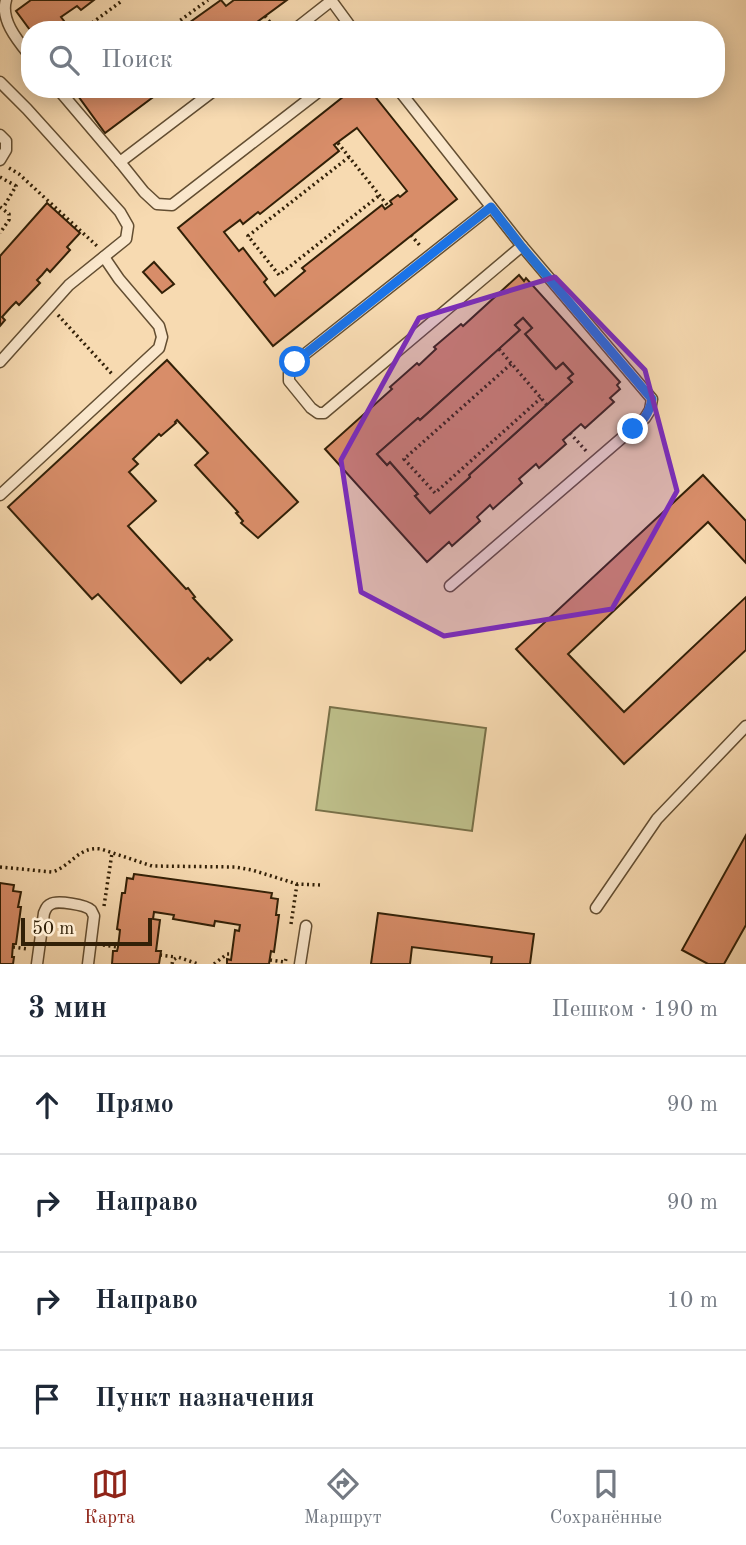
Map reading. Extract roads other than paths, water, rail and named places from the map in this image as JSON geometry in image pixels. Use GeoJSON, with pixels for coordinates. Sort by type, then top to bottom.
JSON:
{"type":"FeatureCollection","features":[{"type":"Feature","properties":{"kind":"lane"},"geometry":{"type":"LineString","coordinates":[[6,0],[2,4],[1,17],[21,45]]}},
{"type":"Feature","properties":{"kind":"lane"},"geometry":{"type":"LineString","coordinates":[[305,21],[331,1],[345,21]]}},
{"type":"Feature","properties":{"kind":"lane"},"geometry":{"type":"LineString","coordinates":[[0,82],[120,212],[128,226],[125,239],[69,285],[0,362]]}},
{"type":"Feature","properties":{"kind":"lane"},"geometry":{"type":"LineString","coordinates":[[66,98],[144,192],[158,204],[172,205],[310,98]]}},
{"type":"Feature","properties":{"kind":"lane"},"geometry":{"type":"LineString","coordinates":[[120,162],[204,98]]}},
{"type":"Feature","properties":{"kind":"lane"},"geometry":{"type":"LineString","coordinates":[[405,98],[522,247],[652,399],[645,418],[450,586]]}},
{"type":"Feature","properties":{"kind":"lane"},"geometry":{"type":"LineString","coordinates":[[0,135],[6,141],[3,164]]}},
{"type":"Feature","properties":{"kind":"lane"},"geometry":{"type":"LineString","coordinates":[[491,207],[295,362],[289,373],[289,381],[311,408],[318,413],[324,413],[522,247]]}},
{"type":"Feature","properties":{"kind":"lane"},"geometry":{"type":"LineString","coordinates":[[0,495],[159,348],[162,337],[159,326],[104,257]]}},
{"type":"Feature","properties":{"kind":"lane"},"geometry":{"type":"LineString","coordinates":[[596,908],[657,819],[746,726]]}},
{"type":"Feature","properties":{"kind":"lane"},"geometry":{"type":"LineString","coordinates":[[37,964],[44,914],[51,903],[58,902],[83,906],[91,910],[94,916],[88,964]]}},
{"type":"Feature","properties":{"kind":"lane"},"geometry":{"type":"LineString","coordinates":[[300,964],[306,926]]}}]}
